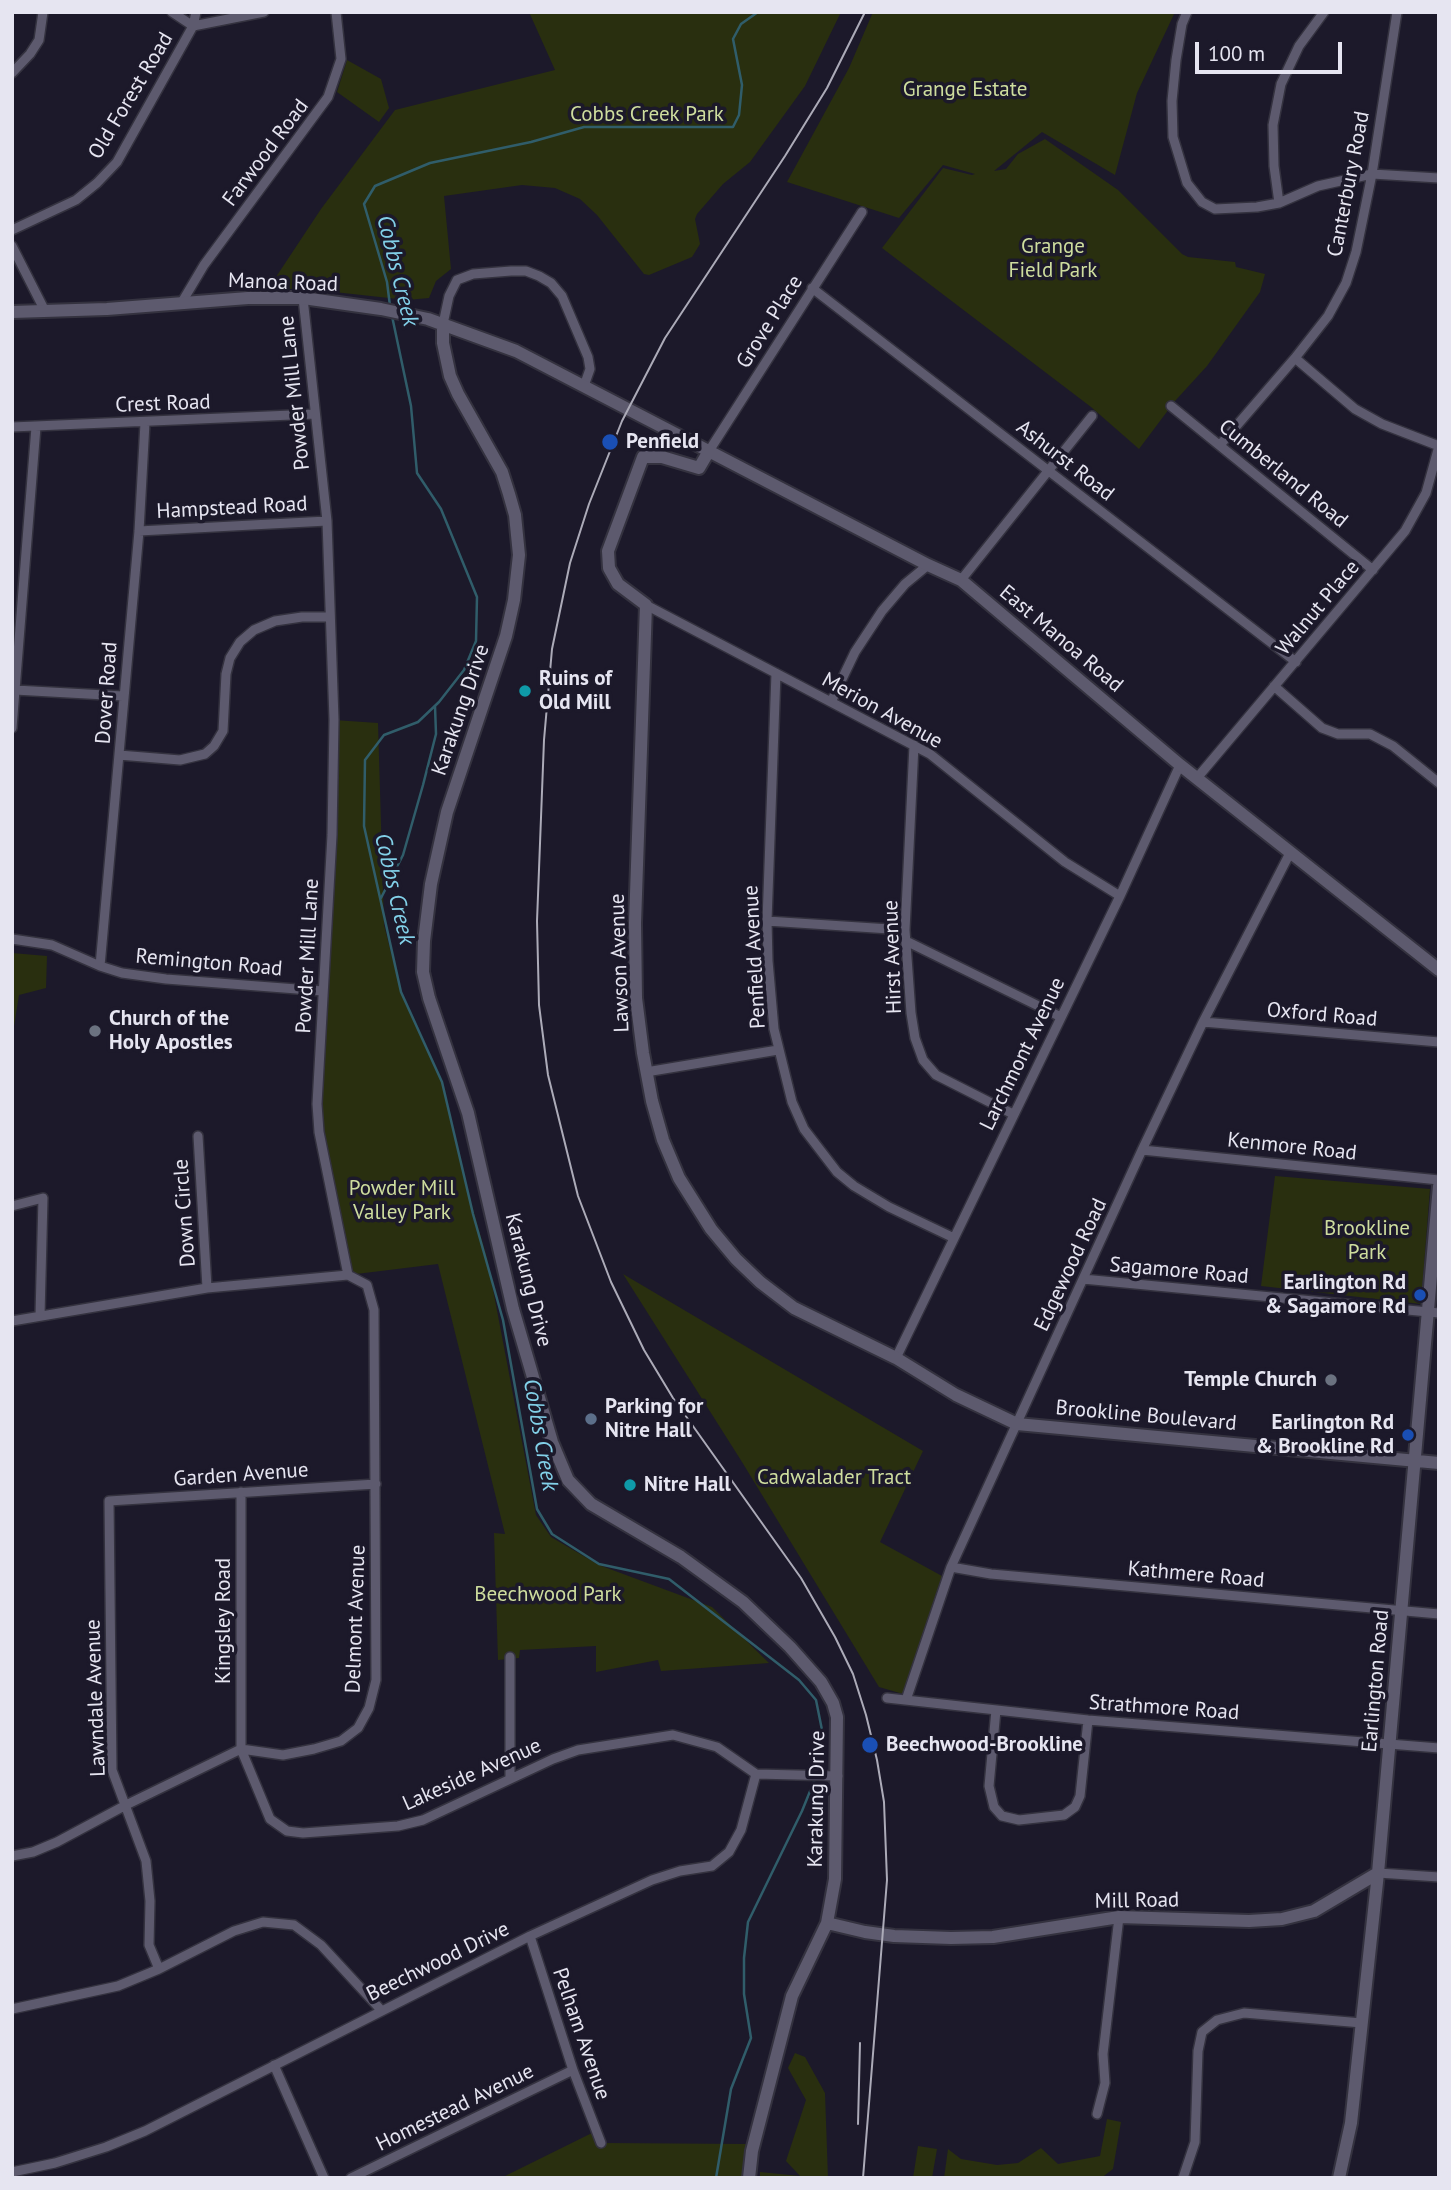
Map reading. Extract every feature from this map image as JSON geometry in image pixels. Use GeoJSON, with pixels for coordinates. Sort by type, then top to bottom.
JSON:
{"type":"FeatureCollection","features":[{"type":"Feature","properties":{"kind":"street"},"geometry":{"type":"LineString","coordinates":[[12,73],[39,40],[43,12]]}},
{"type":"Feature","properties":{"kind":"street"},"geometry":{"type":"LineString","coordinates":[[172,12],[193,26],[264,12]]}},
{"type":"Feature","properties":{"kind":"street","name":"Old Forest Road"},"geometry":{"type":"LineString","coordinates":[[12,230],[76,200],[117,162],[193,26],[196,12]]}},
{"type":"Feature","properties":{"kind":"street","name":"Farwood Road"},"geometry":{"type":"LineString","coordinates":[[182,302],[204,265],[328,97],[341,59],[336,12]]}},
{"type":"Feature","properties":{"kind":"street"},"geometry":{"type":"LineString","coordinates":[[1187,12],[1182,24],[1172,101],[1173,138],[1188,183],[1202,202],[1214,208],[1279,203],[1318,187],[1372,174],[1439,178]]}},
{"type":"Feature","properties":{"kind":"street"},"geometry":{"type":"LineString","coordinates":[[1279,203],[1274,166],[1273,125],[1281,84],[1299,46],[1324,12]]}},
{"type":"Feature","properties":{"kind":"street","name":"Canterbury Road"},"geometry":{"type":"LineString","coordinates":[[1220,445],[1296,359],[1328,316],[1346,283],[1356,252],[1372,174],[1397,12]]}},
{"type":"Feature","properties":{"kind":"street","name":"Grove Place"},"geometry":{"type":"LineString","coordinates":[[709,451],[862,212]]}},
{"type":"Feature","properties":{"kind":"street"},"geometry":{"type":"LineString","coordinates":[[12,246],[45,310]]}},
{"type":"Feature","properties":{"kind":"street"},"geometry":{"type":"LineString","coordinates":[[443,324],[457,280],[490,272],[526,271],[551,283],[562,296],[588,358],[590,369],[584,386]]}},
{"type":"Feature","properties":{"kind":"street","name":"Ashurst Road"},"geometry":{"type":"LineString","coordinates":[[812,288],[1296,662]]}},
{"type":"Feature","properties":{"kind":"street","name":"Manoa Road"},"geometry":{"type":"LineString","coordinates":[[12,312],[303,298],[381,309],[443,324],[516,351],[616,404]]}},
{"type":"Feature","properties":{"kind":"street","name":"Powder Mill Lane"},"geometry":{"type":"LineString","coordinates":[[303,298],[327,520],[334,733],[332,835],[317,1104],[319,1132],[348,1275]]}},
{"type":"Feature","properties":{"kind":"street","name":"Karakung Drive"},"geometry":{"type":"LineString","coordinates":[[443,324],[443,343],[454,385],[502,472],[515,516],[519,555],[514,600],[506,636],[447,812],[431,884],[423,972],[437,1023],[468,1113],[513,1309],[552,1442],[568,1480],[591,1504],[681,1557],[743,1601],[821,1682],[833,1703],[837,1717],[833,1776],[835,1879],[827,1923],[792,1996],[752,2151],[749,2178]]}},
{"type":"Feature","properties":{"kind":"street"},"geometry":{"type":"LineString","coordinates":[[1296,359],[1355,409],[1381,424],[1439,446]]}},
{"type":"Feature","properties":{"kind":"street","name":"East Manoa Road"},"geometry":{"type":"LineString","coordinates":[[616,404],[961,580],[1180,765],[1439,970]]}},
{"type":"Feature","properties":{"kind":"street","name":"Cumberland Road"},"geometry":{"type":"LineString","coordinates":[[1171,406],[1373,570]]}},
{"type":"Feature","properties":{"kind":"street","name":"Crest Road"},"geometry":{"type":"LineString","coordinates":[[12,427],[315,414]]}},
{"type":"Feature","properties":{"kind":"street"},"geometry":{"type":"LineString","coordinates":[[961,580],[1092,416]]}},
{"type":"Feature","properties":{"kind":"street","name":"Dover Road"},"geometry":{"type":"LineString","coordinates":[[100,966],[139,531],[145,423]]}},
{"type":"Feature","properties":{"kind":"street"},"geometry":{"type":"LineString","coordinates":[[12,728],[36,427]]}},
{"type":"Feature","properties":{"kind":"street","name":"Walnut Place"},"geometry":{"type":"LineString","coordinates":[[1197,778],[1405,531],[1426,493],[1439,446]]}},
{"type":"Feature","properties":{"kind":"street"},"geometry":{"type":"LineString","coordinates":[[646,606],[618,584],[609,568],[608,551],[640,462],[643,457],[662,457],[699,468],[709,451]]}},
{"type":"Feature","properties":{"kind":"street","name":"Hampstead Road"},"geometry":{"type":"LineString","coordinates":[[139,531],[327,520]]}},
{"type":"Feature","properties":{"kind":"street"},"geometry":{"type":"LineString","coordinates":[[831,702],[855,652],[882,611],[905,584],[928,565]]}},
{"type":"Feature","properties":{"kind":"street"},"geometry":{"type":"LineString","coordinates":[[12,584],[23,585]]}},
{"type":"Feature","properties":{"kind":"street","name":"Merion Avenue"},"geometry":{"type":"LineString","coordinates":[[646,606],[930,754],[1065,862],[1119,896]]}},
{"type":"Feature","properties":{"kind":"street","name":"Lawson Avenue"},"geometry":{"type":"LineString","coordinates":[[646,606],[635,923],[636,998],[652,1101],[663,1140],[679,1178],[711,1229],[736,1259],[794,1308],[896,1358],[956,1395],[1017,1424]]}},
{"type":"Feature","properties":{"kind":"street"},"geometry":{"type":"LineString","coordinates":[[119,755],[180,760],[205,754],[214,746],[223,731],[226,674],[230,658],[240,642],[254,630],[275,621],[329,617]]}},
{"type":"Feature","properties":{"kind":"street","name":"Penfield Avenue"},"geometry":{"type":"LineString","coordinates":[[776,673],[767,921],[770,989],[778,1050],[792,1102],[804,1129],[837,1172],[854,1186],[889,1207],[954,1238]]}},
{"type":"Feature","properties":{"kind":"street"},"geometry":{"type":"LineString","coordinates":[[1274,687],[1322,728],[1338,734],[1370,734],[1393,746],[1439,783]]}},
{"type":"Feature","properties":{"kind":"street"},"geometry":{"type":"LineString","coordinates":[[15,690],[123,696]]}},
{"type":"Feature","properties":{"kind":"street","name":"Hirst Avenue"},"geometry":{"type":"LineString","coordinates":[[914,745],[905,930],[911,1013],[923,1060],[936,1075],[1013,1114]]}},
{"type":"Feature","properties":{"kind":"street","name":"Larchmont Avenue"},"geometry":{"type":"LineString","coordinates":[[896,1358],[1180,765]]}},
{"type":"Feature","properties":{"kind":"street","name":"Edgewood Road"},"geometry":{"type":"LineString","coordinates":[[906,1700],[951,1567],[1142,1150],[1203,1022],[1290,853]]}},
{"type":"Feature","properties":{"kind":"street"},"geometry":{"type":"LineString","coordinates":[[767,921],[905,930]]}},
{"type":"Feature","properties":{"kind":"street","name":"Remington Road"},"geometry":{"type":"LineString","coordinates":[[12,939],[52,945],[100,966],[122,972],[166,979],[323,991]]}},
{"type":"Feature","properties":{"kind":"street"},"geometry":{"type":"LineString","coordinates":[[906,941],[1061,1017]]}},
{"type":"Feature","properties":{"kind":"street","name":"Oxford Road"},"geometry":{"type":"LineString","coordinates":[[1203,1022],[1439,1042]]}},
{"type":"Feature","properties":{"kind":"street"},"geometry":{"type":"LineString","coordinates":[[646,1072],[778,1050]]}},
{"type":"Feature","properties":{"kind":"street","name":"Down Circle"},"geometry":{"type":"LineString","coordinates":[[198,1136],[207,1288]]}},
{"type":"Feature","properties":{"kind":"street","name":"Kenmore Road"},"geometry":{"type":"LineString","coordinates":[[1142,1150],[1439,1180]]}},
{"type":"Feature","properties":{"kind":"street","name":"Earlington Road"},"geometry":{"type":"LineString","coordinates":[[1339,2178],[1351,2123],[1378,1873],[1414,1461],[1433,1312],[1439,1186]]}},
{"type":"Feature","properties":{"kind":"street"},"geometry":{"type":"LineString","coordinates":[[12,1206],[43,1198],[40,1315]]}},
{"type":"Feature","properties":{"kind":"street"},"geometry":{"type":"LineString","coordinates":[[12,1321],[207,1288],[348,1275]]}},
{"type":"Feature","properties":{"kind":"street","name":"Delmont Avenue"},"geometry":{"type":"LineString","coordinates":[[242,1749],[283,1755],[341,1741],[358,1728],[369,1708],[376,1680],[374,1310],[367,1286],[348,1275]]}},
{"type":"Feature","properties":{"kind":"street","name":"Sagamore Road"},"geometry":{"type":"LineString","coordinates":[[1083,1279],[1433,1312]]}},
{"type":"Feature","properties":{"kind":"street","name":"Brookline Boulevard"},"geometry":{"type":"LineString","coordinates":[[1017,1424],[1439,1464]]}},
{"type":"Feature","properties":{"kind":"street","name":"Garden Avenue"},"geometry":{"type":"LineString","coordinates":[[109,1502],[376,1484]]}},
{"type":"Feature","properties":{"kind":"street","name":"Kingsley Road"},"geometry":{"type":"LineString","coordinates":[[241,1492],[242,1749]]}},
{"type":"Feature","properties":{"kind":"street","name":"Lawndale Avenue"},"geometry":{"type":"LineString","coordinates":[[109,1502],[112,1770],[146,1861],[150,1901],[149,1945],[159,1969]]}},
{"type":"Feature","properties":{"kind":"street","name":"Kathmere Road"},"geometry":{"type":"LineString","coordinates":[[951,1567],[992,1574],[1439,1614]]}},
{"type":"Feature","properties":{"kind":"street"},"geometry":{"type":"LineString","coordinates":[[510,1657],[510,1779]]}},
{"type":"Feature","properties":{"kind":"street","name":"Strathmore Road"},"geometry":{"type":"LineString","coordinates":[[887,1698],[1088,1720],[1439,1748]]}},
{"type":"Feature","properties":{"kind":"street"},"geometry":{"type":"LineString","coordinates":[[996,1710],[989,1786],[994,1807],[1002,1816],[1019,1820],[1063,1815],[1075,1807],[1080,1796],[1088,1720]]}},
{"type":"Feature","properties":{"kind":"street","name":"Lakeside Avenue"},"geometry":{"type":"LineString","coordinates":[[242,1749],[270,1819],[287,1831],[303,1833],[398,1826],[423,1820],[578,1750],[673,1735],[717,1747],[756,1773]]}},
{"type":"Feature","properties":{"kind":"street"},"geometry":{"type":"LineString","coordinates":[[12,1856],[33,1852],[57,1842],[242,1749]]}},
{"type":"Feature","properties":{"kind":"street"},"geometry":{"type":"LineString","coordinates":[[756,1773],[833,1776]]}},
{"type":"Feature","properties":{"kind":"street","name":"Beechwood Drive"},"geometry":{"type":"LineString","coordinates":[[12,2172],[55,2163],[145,2131],[530,1936],[652,1880],[680,1871],[712,1866],[729,1852],[741,1830],[756,1773]]}},
{"type":"Feature","properties":{"kind":"street"},"geometry":{"type":"LineString","coordinates":[[1378,1873],[1439,1877]]}},
{"type":"Feature","properties":{"kind":"street","name":"Mill Road"},"geometry":{"type":"LineString","coordinates":[[827,1923],[894,1936],[951,1938],[993,1937],[1119,1917],[1249,1921],[1282,1919],[1314,1911],[1378,1873]]}},
{"type":"Feature","properties":{"kind":"street"},"geometry":{"type":"LineString","coordinates":[[1097,2114],[1105,2083],[1103,2054],[1119,1917]]}},
{"type":"Feature","properties":{"kind":"street"},"geometry":{"type":"LineString","coordinates":[[12,2009],[118,1986],[159,1969],[234,1931],[263,1922],[294,1925],[320,1945],[381,2010]]}},
{"type":"Feature","properties":{"kind":"street","name":"Pelham Avenue"},"geometry":{"type":"LineString","coordinates":[[530,1936],[573,2070],[601,2143]]}},
{"type":"Feature","properties":{"kind":"street"},"geometry":{"type":"LineString","coordinates":[[1183,2178],[1195,2142],[1198,2051],[1202,2032],[1217,2020],[1244,2013],[1362,2023]]}},
{"type":"Feature","properties":{"kind":"street"},"geometry":{"type":"LineString","coordinates":[[274,2065],[324,2178]]}},
{"type":"Feature","properties":{"kind":"street","name":"Homestead Avenue"},"geometry":{"type":"LineString","coordinates":[[351,2178],[573,2070]]}},
{"type":"Feature","properties":{"kind":"green space","name":"Cobbs Creek Park"},"geometry":{"type":"Polygon","coordinates":[[[529,12],[841,12],[805,86],[750,162],[723,184],[697,214],[695,219],[700,244],[692,257],[649,275],[644,274],[597,215],[580,199],[555,188],[522,185],[444,196],[451,269],[436,281],[429,298],[407,300],[307,289],[268,289],[321,209],[395,110],[555,70],[529,12]]]}},
{"type":"Feature","properties":{"kind":"green space"},"geometry":{"type":"Polygon","coordinates":[[[873,12],[1175,12],[1137,93],[1115,175],[1042,132],[994,171],[1006,169],[1018,154],[1045,139],[1118,190],[1182,254],[1235,262],[1236,267],[1265,274],[1260,292],[1207,366],[1175,401],[1139,449],[1091,407],[882,248],[943,168],[975,174],[943,165],[899,218],[787,182],[849,68],[873,12]]]}},
{"type":"Feature","properties":{"kind":"green space"},"geometry":{"type":"Polygon","coordinates":[[[347,60],[381,79],[389,108],[379,122],[337,92],[347,60]]]}},
{"type":"Feature","properties":{"kind":"green space","name":"Powder Mill Valley Park"},"geometry":{"type":"Polygon","coordinates":[[[334,720],[378,723],[384,925],[401,992],[442,1082],[466,1185],[487,1258],[536,1515],[551,1537],[599,1565],[712,1607],[769,1663],[661,1671],[658,1660],[596,1672],[596,1646],[520,1650],[519,1658],[498,1660],[494,1533],[505,1534],[438,1264],[348,1275],[319,1132],[334,720]]]}},
{"type":"Feature","properties":{"kind":"green space"},"geometry":{"type":"Polygon","coordinates":[[[12,953],[47,956],[46,988],[19,995],[12,1039],[12,953]]]}},
{"type":"Feature","properties":{"kind":"green space","name":"Brookline Park"},"geometry":{"type":"Polygon","coordinates":[[[1275,1176],[1430,1189],[1421,1304],[1261,1286],[1275,1176]]]}},
{"type":"Feature","properties":{"kind":"green space","name":"Cadwalader Tract"},"geometry":{"type":"Polygon","coordinates":[[[623,1274],[923,1451],[880,1542],[942,1576],[903,1694],[879,1687],[623,1274]]]}},
{"type":"Feature","properties":{"kind":"green space"},"geometry":{"type":"Polygon","coordinates":[[[795,2053],[805,2057],[825,2093],[828,2178],[760,2178],[760,2172],[800,2176],[786,2161],[806,2100],[788,2068],[795,2053]]]}},
{"type":"Feature","properties":{"kind":"green space"},"geometry":{"type":"Polygon","coordinates":[[[1107,2119],[1121,2122],[1113,2169],[1101,2178],[944,2178],[948,2149],[961,2159],[997,2165],[1018,2163],[1041,2148],[1058,2164],[1100,2156],[1107,2119]]]}},
{"type":"Feature","properties":{"kind":"green space"},"geometry":{"type":"Polygon","coordinates":[[[596,2131],[601,2143],[747,2144],[744,2178],[501,2178],[596,2131]]]}},
{"type":"Feature","properties":{"kind":"green space"},"geometry":{"type":"Polygon","coordinates":[[[918,2146],[937,2149],[932,2178],[913,2178],[918,2146]]]}},
{"type":"Feature","properties":{"kind":"waterway","name":"Cobbs Creek"},"geometry":{"type":"LineString","coordinates":[[390,306],[387,282],[364,204],[375,186],[430,163],[531,142],[584,127],[733,127],[739,115],[742,85],[733,39],[741,24],[758,12]]}},
{"type":"Feature","properties":{"kind":"waterway","name":"Cobbs Creek"},"geometry":{"type":"LineString","coordinates":[[392,316],[411,406],[417,473],[441,509],[477,597],[476,641],[464,670],[439,702],[418,722],[384,735],[365,760],[364,826],[401,992],[442,1082],[473,1214],[503,1320],[537,1509],[552,1534],[599,1564],[669,1579],[799,1680],[816,1700],[822,1730],[816,1772]]}},
{"type":"Feature","properties":{"kind":"waterway","name":"Cobbs Creek"},"geometry":{"type":"LineString","coordinates":[[381,898],[403,855],[423,785],[436,734],[435,706]]}},
{"type":"Feature","properties":{"kind":"waterway","name":"Cobbs Creek"},"geometry":{"type":"LineString","coordinates":[[716,2178],[731,2089],[751,2038],[744,1994],[748,1922],[815,1779]]}},
{"type":"Feature","properties":{"kind":"tram line"},"geometry":{"type":"LineString","coordinates":[[863,2178],[887,1880],[884,1802],[866,1715],[853,1674],[801,1578],[673,1398],[644,1350],[611,1282],[578,1196],[548,1075],[539,1005],[537,921],[544,740],[552,649],[570,563],[589,504],[622,421],[665,338],[827,88],[865,12]]}},
{"type":"Feature","properties":{"kind":"tram line"},"geometry":{"type":"LineString","coordinates":[[858,2124],[860,2043]]}},
{"type":"Feature","properties":{"kind":"place","name":"Penfield"},"geometry":{"type":"Point","coordinates":[610,442]}},
{"type":"Feature","properties":{"kind":"place","name":"Ruins of Old Mill"},"geometry":{"type":"Point","coordinates":[525,691]}},
{"type":"Feature","properties":{"kind":"place","name":"Church of the Holy Apostles"},"geometry":{"type":"Point","coordinates":[95,1031]}},
{"type":"Feature","properties":{"kind":"place","name":"Earlington Rd & Sagamore Rd"},"geometry":{"type":"Point","coordinates":[1420,1295]}},
{"type":"Feature","properties":{"kind":"place","name":"Temple Church"},"geometry":{"type":"Point","coordinates":[1331,1380]}},
{"type":"Feature","properties":{"kind":"place","name":"Parking for Nitre Hall"},"geometry":{"type":"Point","coordinates":[591,1419]}},
{"type":"Feature","properties":{"kind":"place","name":"Earlington Rd & Brookline Rd"},"geometry":{"type":"Point","coordinates":[1408,1435]}},
{"type":"Feature","properties":{"kind":"place","name":"Nitre Hall"},"geometry":{"type":"Point","coordinates":[630,1485]}},
{"type":"Feature","properties":{"kind":"place","name":"Beechwood-Brookline"},"geometry":{"type":"Point","coordinates":[870,1745]}},
{"type":"Feature","properties":{"kind":"park label","name":"Grange Estate"},"geometry":{"type":"Point","coordinates":[965,90]}},
{"type":"Feature","properties":{"kind":"park label","name":"Grange Field Park"},"geometry":{"type":"Point","coordinates":[1053,259]}},
{"type":"Feature","properties":{"kind":"park label","name":"Beechwood Park"},"geometry":{"type":"Point","coordinates":[548,1595]}}]}
